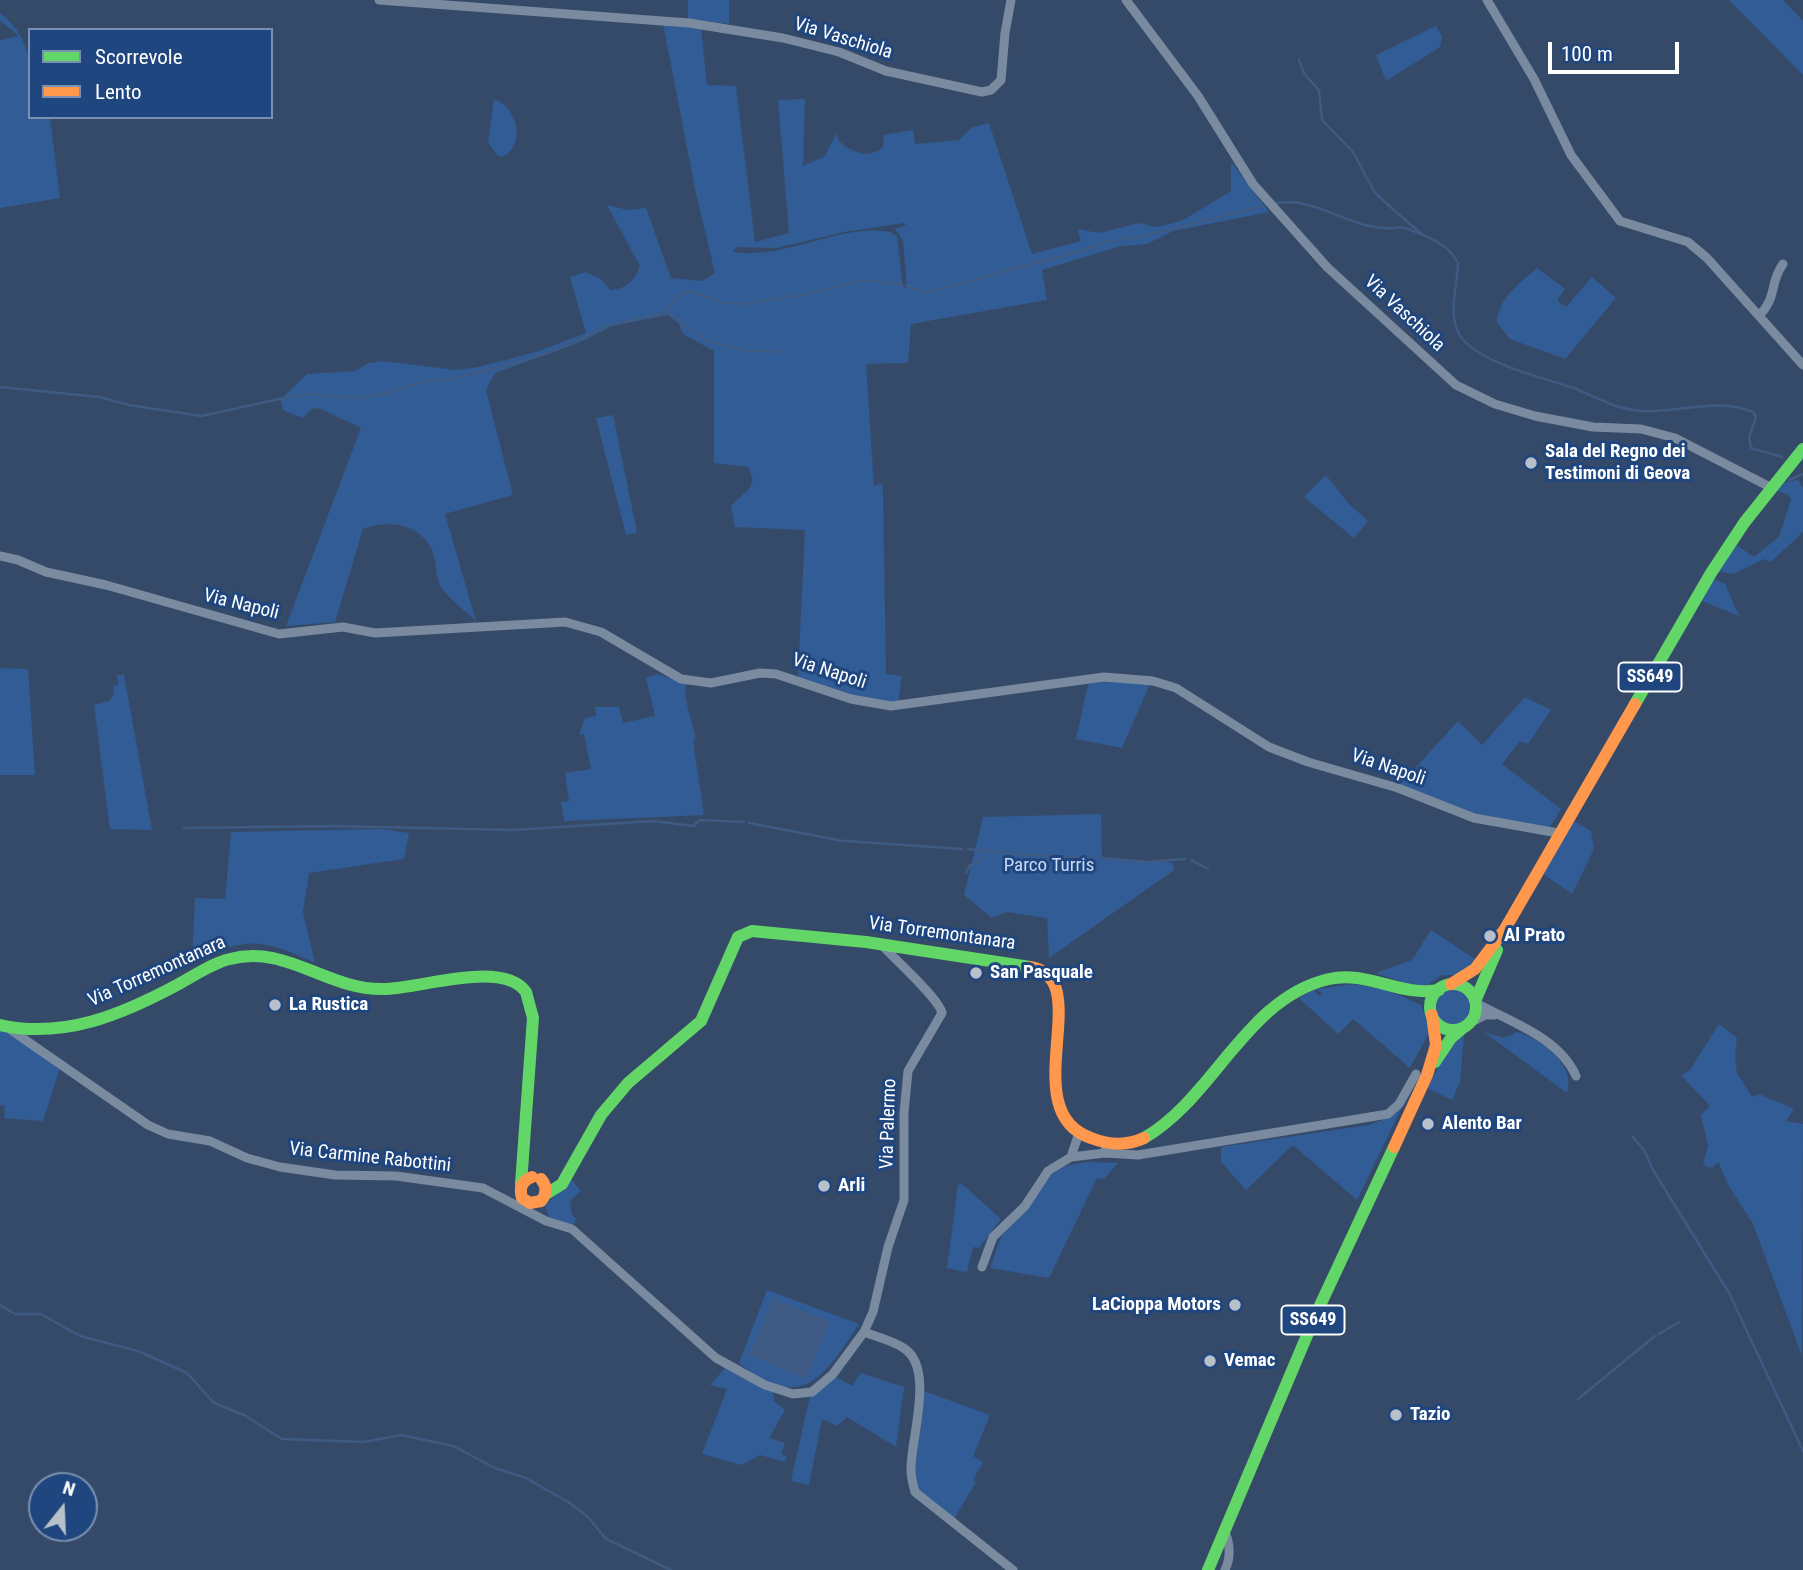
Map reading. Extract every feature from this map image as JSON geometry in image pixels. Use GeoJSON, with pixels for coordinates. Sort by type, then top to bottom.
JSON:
{"type":"FeatureCollection","features":[{"type":"Feature","properties":{"kind":"street","name":"Via Vaschiola"},"geometry":{"type":"LineString","coordinates":[[379,0],[689,23],[783,38],[839,52],[886,71],[982,92],[991,90],[1001,79],[1004,33],[1011,0]]}},
{"type":"Feature","properties":{"kind":"street","name":"Via Vaschiola"},"geometry":{"type":"LineString","coordinates":[[1126,0],[1198,96],[1253,184],[1327,267],[1455,384],[1495,404],[1535,416],[1592,427],[1641,429],[1675,438],[1772,488]]}},
{"type":"Feature","properties":{"kind":"street"},"geometry":{"type":"LineString","coordinates":[[1487,0],[1534,79],[1571,155],[1592,187],[1620,221],[1688,242],[1707,258],[1803,365]]}},
{"type":"Feature","properties":{"kind":"street"},"geometry":{"type":"LineString","coordinates":[[1759,316],[1772,301],[1773,277],[1783,264]]}},
{"type":"Feature","properties":{"kind":"street","name":"SS649"},"geometry":{"type":"LineString","coordinates":[[1208,1570],[1316,1314],[1436,1045],[1432,999],[1445,987],[1472,975],[1505,929],[1711,573],[1803,449]]}},
{"type":"Feature","properties":{"kind":"street","name":"Via Napoli"},"geometry":{"type":"LineString","coordinates":[[0,556],[18,559],[46,572],[106,584],[279,634],[343,627],[375,633],[466,629],[524,623],[576,623],[601,632],[681,680],[711,683],[760,673],[776,674],[874,705],[913,705],[1104,677],[1146,680],[1176,688],[1269,747],[1308,762],[1398,788],[1474,818],[1558,834]]}},
{"type":"Feature","properties":{"kind":"street","name":"SS649"},"geometry":{"type":"LineString","coordinates":[[1421,1074],[1451,1038],[1467,1025],[1505,929]]}},
{"type":"Feature","properties":{"kind":"street","name":"Via Torremontanara"},"geometry":{"type":"LineString","coordinates":[[568,1174],[601,1115],[621,1090],[701,1021],[741,934],[752,931],[794,933],[881,944],[1040,968],[1050,976],[1059,1004],[1055,1089],[1062,1114],[1079,1133]]}},
{"type":"Feature","properties":{"kind":"street","name":"Via Palermo"},"geometry":{"type":"LineString","coordinates":[[546,1221],[572,1229],[716,1358],[765,1385],[785,1392],[802,1395],[825,1383],[864,1332],[881,1289],[888,1247],[904,1200],[904,1113],[908,1071],[942,1013],[941,1007],[924,987],[881,944]]}},
{"type":"Feature","properties":{"kind":"street","name":"Via Torremontanara"},"geometry":{"type":"LineString","coordinates":[[4,1027],[51,1031],[96,1023],[226,959],[248,954],[276,954],[327,979],[374,990],[505,976],[523,985],[529,993],[533,1018],[521,1159],[528,1182]]}},
{"type":"Feature","properties":{"kind":"street"},"geometry":{"type":"LineString","coordinates":[[982,1267],[993,1237],[1030,1199],[1048,1171],[1071,1157],[1132,1142],[1159,1128],[1267,1016],[1299,990],[1317,981],[1348,977],[1380,981],[1402,989],[1420,998],[1441,1026],[1449,1029],[1467,1025],[1485,1015],[1503,1016]]}},
{"type":"Feature","properties":{"kind":"street"},"geometry":{"type":"LineString","coordinates":[[1402,989],[1420,993],[1445,987],[1466,988],[1476,1002],[1556,1050],[1571,1065],[1576,1076]]}},
{"type":"Feature","properties":{"kind":"street","name":"Via Carmine Rabottini"},"geometry":{"type":"LineString","coordinates":[[4,1027],[148,1125],[168,1134],[210,1141],[247,1158],[280,1167],[335,1175],[397,1176],[474,1186],[506,1198],[546,1221]]}},
{"type":"Feature","properties":{"kind":"street"},"geometry":{"type":"LineString","coordinates":[[1071,1157],[1079,1133],[1106,1148],[1138,1155],[1388,1114],[1399,1104],[1421,1074]]}},
{"type":"Feature","properties":{"kind":"street"},"geometry":{"type":"LineString","coordinates":[[506,1198],[528,1182],[568,1174]]}},
{"type":"Feature","properties":{"kind":"street"},"geometry":{"type":"LineString","coordinates":[[528,1182],[527,1202],[537,1203],[562,1184],[568,1174]]}},
{"type":"Feature","properties":{"kind":"street"},"geometry":{"type":"LineString","coordinates":[[528,1182],[546,1187],[546,1221]]}},
{"type":"Feature","properties":{"kind":"street"},"geometry":{"type":"LineString","coordinates":[[864,1332],[907,1349],[915,1361],[920,1387],[911,1470],[915,1492],[1013,1570]]}},
{"type":"Feature","properties":{"kind":"street"},"geometry":{"type":"LineString","coordinates":[[1224,1531],[1229,1542],[1229,1560],[1225,1570]]}},
{"type":"Feature","properties":{"kind":"green space"},"geometry":{"type":"Polygon","coordinates":[[[688,0],[729,0],[729,24],[688,19],[688,0]]]}},
{"type":"Feature","properties":{"kind":"green space"},"geometry":{"type":"Polygon","coordinates":[[[1729,0],[1783,0],[1803,21],[1803,75],[1729,0]]]}},
{"type":"Feature","properties":{"kind":"green space"},"geometry":{"type":"Polygon","coordinates":[[[0,13],[20,35],[28,56],[28,119],[50,119],[60,198],[0,208],[0,40],[19,36],[0,21],[0,13]]]}},
{"type":"Feature","properties":{"kind":"green space"},"geometry":{"type":"Polygon","coordinates":[[[663,23],[701,28],[707,85],[736,86],[755,242],[789,233],[778,100],[805,99],[803,166],[825,156],[837,132],[838,140],[843,144],[865,154],[883,147],[884,135],[913,130],[915,144],[959,140],[971,128],[989,123],[1032,254],[1081,241],[1077,229],[1099,233],[1139,223],[1156,227],[1183,220],[1231,191],[1231,162],[1269,212],[1173,231],[1147,244],[1121,246],[1042,270],[1047,300],[911,324],[908,363],[866,364],[874,486],[882,483],[883,493],[886,674],[902,676],[898,703],[860,700],[798,677],[805,530],[735,527],[731,506],[749,489],[753,480],[748,467],[714,463],[714,351],[683,334],[679,324],[668,315],[612,326],[578,343],[495,373],[486,390],[513,495],[445,514],[476,621],[440,586],[433,553],[425,540],[410,529],[391,524],[363,529],[335,622],[286,626],[361,428],[319,408],[312,409],[302,418],[283,410],[281,399],[307,374],[355,371],[369,363],[383,361],[456,370],[478,367],[536,352],[586,333],[570,277],[586,272],[601,279],[610,290],[629,283],[640,266],[607,205],[628,210],[646,208],[671,278],[702,281],[715,273],[695,189],[663,23]],[[904,223],[844,232],[776,248],[736,247],[733,252],[774,251],[852,232],[890,232],[897,236],[903,287],[907,288],[903,240],[895,229],[906,225],[904,223]]]}},
{"type":"Feature","properties":{"kind":"green space"},"geometry":{"type":"Polygon","coordinates":[[[1436,26],[1442,36],[1440,47],[1386,81],[1376,55],[1436,26]]]}},
{"type":"Feature","properties":{"kind":"green space"},"geometry":{"type":"Polygon","coordinates":[[[494,100],[507,108],[516,125],[515,143],[502,157],[497,155],[488,142],[494,100]]]}},
{"type":"Feature","properties":{"kind":"green space"},"geometry":{"type":"Polygon","coordinates":[[[1537,268],[1565,289],[1557,300],[1566,307],[1592,277],[1616,298],[1565,359],[1510,339],[1497,323],[1501,306],[1506,299],[1517,285],[1537,268]]]}},
{"type":"Feature","properties":{"kind":"green space"},"geometry":{"type":"Polygon","coordinates":[[[613,415],[637,533],[626,535],[596,418],[613,415]]]}},
{"type":"Feature","properties":{"kind":"green space"},"geometry":{"type":"Polygon","coordinates":[[[1326,475],[1348,503],[1368,521],[1354,538],[1304,497],[1326,475]]]}},
{"type":"Feature","properties":{"kind":"green space"},"geometry":{"type":"Polygon","coordinates":[[[1798,480],[1803,488],[1803,532],[1771,562],[1764,559],[1733,574],[1716,571],[1735,544],[1754,557],[1779,537],[1791,500],[1788,495],[1776,490],[1783,483],[1798,480]]]}},
{"type":"Feature","properties":{"kind":"green space"},"geometry":{"type":"Polygon","coordinates":[[[1713,578],[1725,584],[1739,616],[1700,600],[1713,578]]]}},
{"type":"Feature","properties":{"kind":"green space"},"geometry":{"type":"Polygon","coordinates":[[[0,668],[28,669],[35,775],[0,775],[0,668]]]}},
{"type":"Feature","properties":{"kind":"green space"},"geometry":{"type":"Polygon","coordinates":[[[658,674],[686,684],[685,696],[696,740],[693,741],[704,815],[564,821],[561,802],[569,801],[565,773],[591,769],[584,734],[579,734],[585,718],[596,716],[595,707],[619,707],[623,723],[655,716],[646,678],[658,674]]]}},
{"type":"Feature","properties":{"kind":"green space"},"geometry":{"type":"Polygon","coordinates":[[[117,675],[124,675],[152,830],[110,829],[94,705],[109,701],[114,694],[113,686],[118,685],[117,675]]]}},
{"type":"Feature","properties":{"kind":"green space"},"geometry":{"type":"Polygon","coordinates":[[[1121,680],[1150,684],[1122,748],[1076,739],[1089,681],[1121,680]]]}},
{"type":"Feature","properties":{"kind":"green space"},"geometry":{"type":"Polygon","coordinates":[[[1525,697],[1551,710],[1528,744],[1520,741],[1502,764],[1561,809],[1550,827],[1472,814],[1398,787],[1458,721],[1482,745],[1525,697]]]}},
{"type":"Feature","properties":{"kind":"green space","name":"Parco Turris"},"geometry":{"type":"Polygon","coordinates":[[[1101,814],[1102,857],[1173,863],[1174,870],[1049,958],[1047,918],[1006,912],[992,918],[964,895],[983,817],[1101,814]]]}},
{"type":"Feature","properties":{"kind":"green space"},"geometry":{"type":"Polygon","coordinates":[[[1572,820],[1591,831],[1594,849],[1572,894],[1540,872],[1572,820]]]}},
{"type":"Feature","properties":{"kind":"green space"},"geometry":{"type":"Polygon","coordinates":[[[382,829],[409,833],[404,859],[309,873],[303,912],[315,963],[281,949],[254,944],[226,948],[192,963],[195,898],[225,899],[231,832],[382,829]]]}},
{"type":"Feature","properties":{"kind":"green space"},"geometry":{"type":"Polygon","coordinates":[[[1431,930],[1475,959],[1465,975],[1442,975],[1421,989],[1376,973],[1412,960],[1431,930]]]}},
{"type":"Feature","properties":{"kind":"green space"},"geometry":{"type":"Polygon","coordinates":[[[1354,984],[1387,990],[1421,1005],[1430,1031],[1410,1068],[1353,1019],[1338,1034],[1299,998],[1313,990],[1320,996],[1322,993],[1316,989],[1354,984]]]}},
{"type":"Feature","properties":{"kind":"green space"},"geometry":{"type":"Polygon","coordinates":[[[1453,990],[1465,995],[1470,1007],[1465,1019],[1453,1024],[1441,1019],[1436,1007],[1441,995],[1453,990]]]}},
{"type":"Feature","properties":{"kind":"green space"},"geometry":{"type":"Polygon","coordinates":[[[1719,1024],[1737,1038],[1737,1073],[1752,1097],[1761,1094],[1794,1109],[1786,1121],[1803,1124],[1802,1356],[1753,1224],[1729,1186],[1718,1162],[1713,1167],[1707,1167],[1703,1163],[1708,1146],[1701,1115],[1710,1106],[1681,1075],[1690,1070],[1719,1024]]]}},
{"type":"Feature","properties":{"kind":"green space"},"geometry":{"type":"Polygon","coordinates":[[[0,1029],[60,1068],[43,1121],[4,1118],[5,1106],[0,1105],[0,1029]]]}},
{"type":"Feature","properties":{"kind":"green space"},"geometry":{"type":"Polygon","coordinates":[[[1484,1032],[1504,1038],[1517,1032],[1546,1047],[1562,1063],[1568,1083],[1567,1093],[1484,1032]]]}},
{"type":"Feature","properties":{"kind":"green space"},"geometry":{"type":"Polygon","coordinates":[[[1464,1035],[1460,1082],[1452,1100],[1427,1088],[1451,1042],[1464,1035]]]}},
{"type":"Feature","properties":{"kind":"green space"},"geometry":{"type":"Polygon","coordinates":[[[1402,1107],[1357,1200],[1293,1145],[1246,1190],[1221,1162],[1221,1147],[1369,1125],[1390,1117],[1402,1107]]]}},
{"type":"Feature","properties":{"kind":"green space"},"geometry":{"type":"Polygon","coordinates":[[[1086,1162],[1118,1163],[1104,1179],[1097,1178],[1049,1278],[990,1268],[1001,1237],[1051,1175],[1066,1166],[1086,1162]]]}},
{"type":"Feature","properties":{"kind":"green space"},"geometry":{"type":"Polygon","coordinates":[[[571,1179],[581,1191],[570,1201],[572,1215],[577,1219],[571,1227],[550,1219],[545,1206],[571,1179]]]}},
{"type":"Feature","properties":{"kind":"green space"},"geometry":{"type":"Polygon","coordinates":[[[962,1184],[1001,1219],[979,1248],[973,1247],[967,1272],[947,1268],[958,1185],[962,1184]]]}},
{"type":"Feature","properties":{"kind":"green space"},"geometry":{"type":"Polygon","coordinates":[[[767,1290],[859,1324],[834,1360],[810,1382],[795,1387],[779,1386],[739,1363],[767,1290]]]}},
{"type":"Feature","properties":{"kind":"green space"},"geometry":{"type":"Polygon","coordinates":[[[726,1367],[773,1392],[774,1401],[785,1410],[769,1438],[785,1443],[781,1454],[787,1456],[785,1462],[760,1455],[741,1465],[702,1454],[727,1389],[710,1385],[726,1367]]]}},
{"type":"Feature","properties":{"kind":"green space"},"geometry":{"type":"Polygon","coordinates":[[[861,1373],[904,1387],[896,1447],[847,1417],[837,1426],[822,1419],[809,1485],[791,1481],[810,1396],[836,1377],[852,1386],[861,1373]]]}},
{"type":"Feature","properties":{"kind":"green space"},"geometry":{"type":"Polygon","coordinates":[[[921,1390],[990,1415],[973,1456],[983,1462],[973,1480],[976,1482],[954,1519],[915,1490],[911,1469],[921,1390]]]}},
{"type":"Feature","properties":{"kind":"shaded area"},"geometry":{"type":"Polygon","coordinates":[[[773,1299],[830,1321],[806,1379],[749,1355],[773,1299]]]}},
{"type":"Feature","properties":{"kind":"waterway"},"geometry":{"type":"LineString","coordinates":[[1299,60],[1305,75],[1319,90],[1322,120],[1353,152],[1375,193],[1394,210]]}},
{"type":"Feature","properties":{"kind":"waterway"},"geometry":{"type":"LineString","coordinates":[[1273,203],[1300,203],[1362,224],[1402,227],[1448,249],[1458,263],[1454,306],[1458,332],[1466,343],[1494,361],[1632,410],[1726,406],[1753,412],[1756,417],[1749,438],[1751,448],[1782,457]]}},
{"type":"Feature","properties":{"kind":"waterway"},"geometry":{"type":"LineString","coordinates":[[906,285],[925,293],[1088,249],[1104,242],[1139,237],[1263,206]]}},
{"type":"Feature","properties":{"kind":"waterway"},"geometry":{"type":"LineString","coordinates":[[1396,212],[1423,235]]}},
{"type":"Feature","properties":{"kind":"waterway"},"geometry":{"type":"LineString","coordinates":[[0,387],[99,397],[129,405],[202,416],[310,394],[359,398],[430,380],[448,380],[512,364],[554,351],[610,325],[663,314],[680,294],[690,291],[724,303],[742,304],[802,295],[864,280],[903,285]]}},
{"type":"Feature","properties":{"kind":"waterway"},"geometry":{"type":"LineString","coordinates":[[663,314],[670,314],[706,341],[744,350],[779,352]]}},
{"type":"Feature","properties":{"kind":"waterway"},"geometry":{"type":"LineString","coordinates":[[1789,480],[1803,474]]}},
{"type":"Feature","properties":{"kind":"waterway"},"geometry":{"type":"LineString","coordinates":[[184,828],[332,826],[513,830],[654,821],[693,826],[700,820],[744,822]]}},
{"type":"Feature","properties":{"kind":"waterway"},"geometry":{"type":"LineString","coordinates":[[749,823],[843,841]]}},
{"type":"Feature","properties":{"kind":"waterway"},"geometry":{"type":"LineString","coordinates":[[846,841],[962,849]]}},
{"type":"Feature","properties":{"kind":"waterway"},"geometry":{"type":"LineString","coordinates":[[968,849],[1008,853]]}},
{"type":"Feature","properties":{"kind":"waterway"},"geometry":{"type":"LineString","coordinates":[[966,873],[970,865],[983,860],[985,852]]}},
{"type":"Feature","properties":{"kind":"waterway"},"geometry":{"type":"LineString","coordinates":[[1012,854],[1095,858]]}},
{"type":"Feature","properties":{"kind":"waterway"},"geometry":{"type":"LineString","coordinates":[[1101,858],[1147,862],[1185,859]]}},
{"type":"Feature","properties":{"kind":"waterway"},"geometry":{"type":"LineString","coordinates":[[1191,860],[1208,869]]}},
{"type":"Feature","properties":{"kind":"waterway"},"geometry":{"type":"LineString","coordinates":[[1632,1136],[1644,1150],[1653,1170],[1729,1293],[1803,1451]]}},
{"type":"Feature","properties":{"kind":"waterway"},"geometry":{"type":"LineString","coordinates":[[0,1305],[15,1314],[41,1314],[80,1336],[138,1351],[187,1373],[214,1403],[244,1415],[282,1439],[364,1442],[401,1435],[453,1446],[495,1468],[526,1478],[587,1516],[606,1539],[671,1570]]}},
{"type":"Feature","properties":{"kind":"waterway"},"geometry":{"type":"LineString","coordinates":[[1659,1334],[1679,1322]]}},
{"type":"Feature","properties":{"kind":"waterway"},"geometry":{"type":"LineString","coordinates":[[1578,1399],[1655,1336]]}},
{"type":"Feature","properties":{"kind":"traffic: fast"},"geometry":{"type":"LineString","coordinates":[[1635,704],[1711,573],[1744,523],[1803,449]]}},
{"type":"Feature","properties":{"kind":"traffic: fast"},"geometry":{"type":"LineString","coordinates":[[546,1194],[562,1184],[601,1115],[628,1083],[701,1021],[738,937],[752,931],[866,942],[1030,967]]}},
{"type":"Feature","properties":{"kind":"traffic: fast"},"geometry":{"type":"LineString","coordinates":[[1475,1001],[1497,950]]}},
{"type":"Feature","properties":{"kind":"traffic: fast"},"geometry":{"type":"LineString","coordinates":[[0,1025],[47,1029],[91,1022],[135,1006],[217,963],[250,956],[288,962],[343,983],[383,989],[459,978],[499,978],[514,982],[526,992],[533,1018],[521,1184]]}},
{"type":"Feature","properties":{"kind":"traffic: fast"},"geometry":{"type":"LineString","coordinates":[[1144,1138],[1169,1120],[1191,1099],[1252,1027],[1275,1006],[1300,990],[1329,979],[1343,977],[1370,980],[1411,990],[1439,990]]}},
{"type":"Feature","properties":{"kind":"traffic: fast"},"geometry":{"type":"LineString","coordinates":[[1453,984],[1469,991],[1476,1007],[1469,1023],[1453,1030],[1437,1023],[1430,1007],[1437,991],[1453,984]]}},
{"type":"Feature","properties":{"kind":"traffic: fast"},"geometry":{"type":"LineString","coordinates":[[1435,1062],[1451,1038],[1464,1027]]}},
{"type":"Feature","properties":{"kind":"traffic: fast"},"geometry":{"type":"LineString","coordinates":[[1208,1570],[1316,1314],[1394,1147]]}},
{"type":"Feature","properties":{"kind":"traffic: slow"},"geometry":{"type":"LineString","coordinates":[[1451,984],[1475,969],[1505,929],[1635,704]]}},
{"type":"Feature","properties":{"kind":"traffic: slow"},"geometry":{"type":"LineString","coordinates":[[1030,967],[1049,976],[1057,994],[1059,1018],[1055,1075],[1058,1101],[1069,1123],[1091,1138],[1104,1142],[1118,1144],[1144,1138]]}},
{"type":"Feature","properties":{"kind":"traffic: slow"},"geometry":{"type":"LineString","coordinates":[[1394,1147],[1427,1075],[1436,1045],[1432,1015]]}},
{"type":"Feature","properties":{"kind":"traffic: slow"},"geometry":{"type":"LineString","coordinates":[[532,1177],[522,1185],[521,1191],[522,1198],[530,1203],[541,1201],[544,1196],[545,1187],[541,1179]]}},
{"type":"Feature","properties":{"kind":"place","name":"Sala del Regno dei Testimoni di Geova"},"geometry":{"type":"Point","coordinates":[1531,463]}},
{"type":"Feature","properties":{"kind":"place","name":"Al Prato"},"geometry":{"type":"Point","coordinates":[1490,936]}},
{"type":"Feature","properties":{"kind":"place","name":"San Pasquale"},"geometry":{"type":"Point","coordinates":[976,973]}},
{"type":"Feature","properties":{"kind":"place","name":"La Rustica"},"geometry":{"type":"Point","coordinates":[275,1005]}},
{"type":"Feature","properties":{"kind":"place","name":"Alento Bar"},"geometry":{"type":"Point","coordinates":[1428,1124]}},
{"type":"Feature","properties":{"kind":"place","name":"Arli"},"geometry":{"type":"Point","coordinates":[824,1186]}},
{"type":"Feature","properties":{"kind":"place","name":"LaCioppa Motors"},"geometry":{"type":"Point","coordinates":[1235,1305]}},
{"type":"Feature","properties":{"kind":"place","name":"Vemac"},"geometry":{"type":"Point","coordinates":[1210,1361]}},
{"type":"Feature","properties":{"kind":"place","name":"Tazio"},"geometry":{"type":"Point","coordinates":[1396,1415]}}]}
